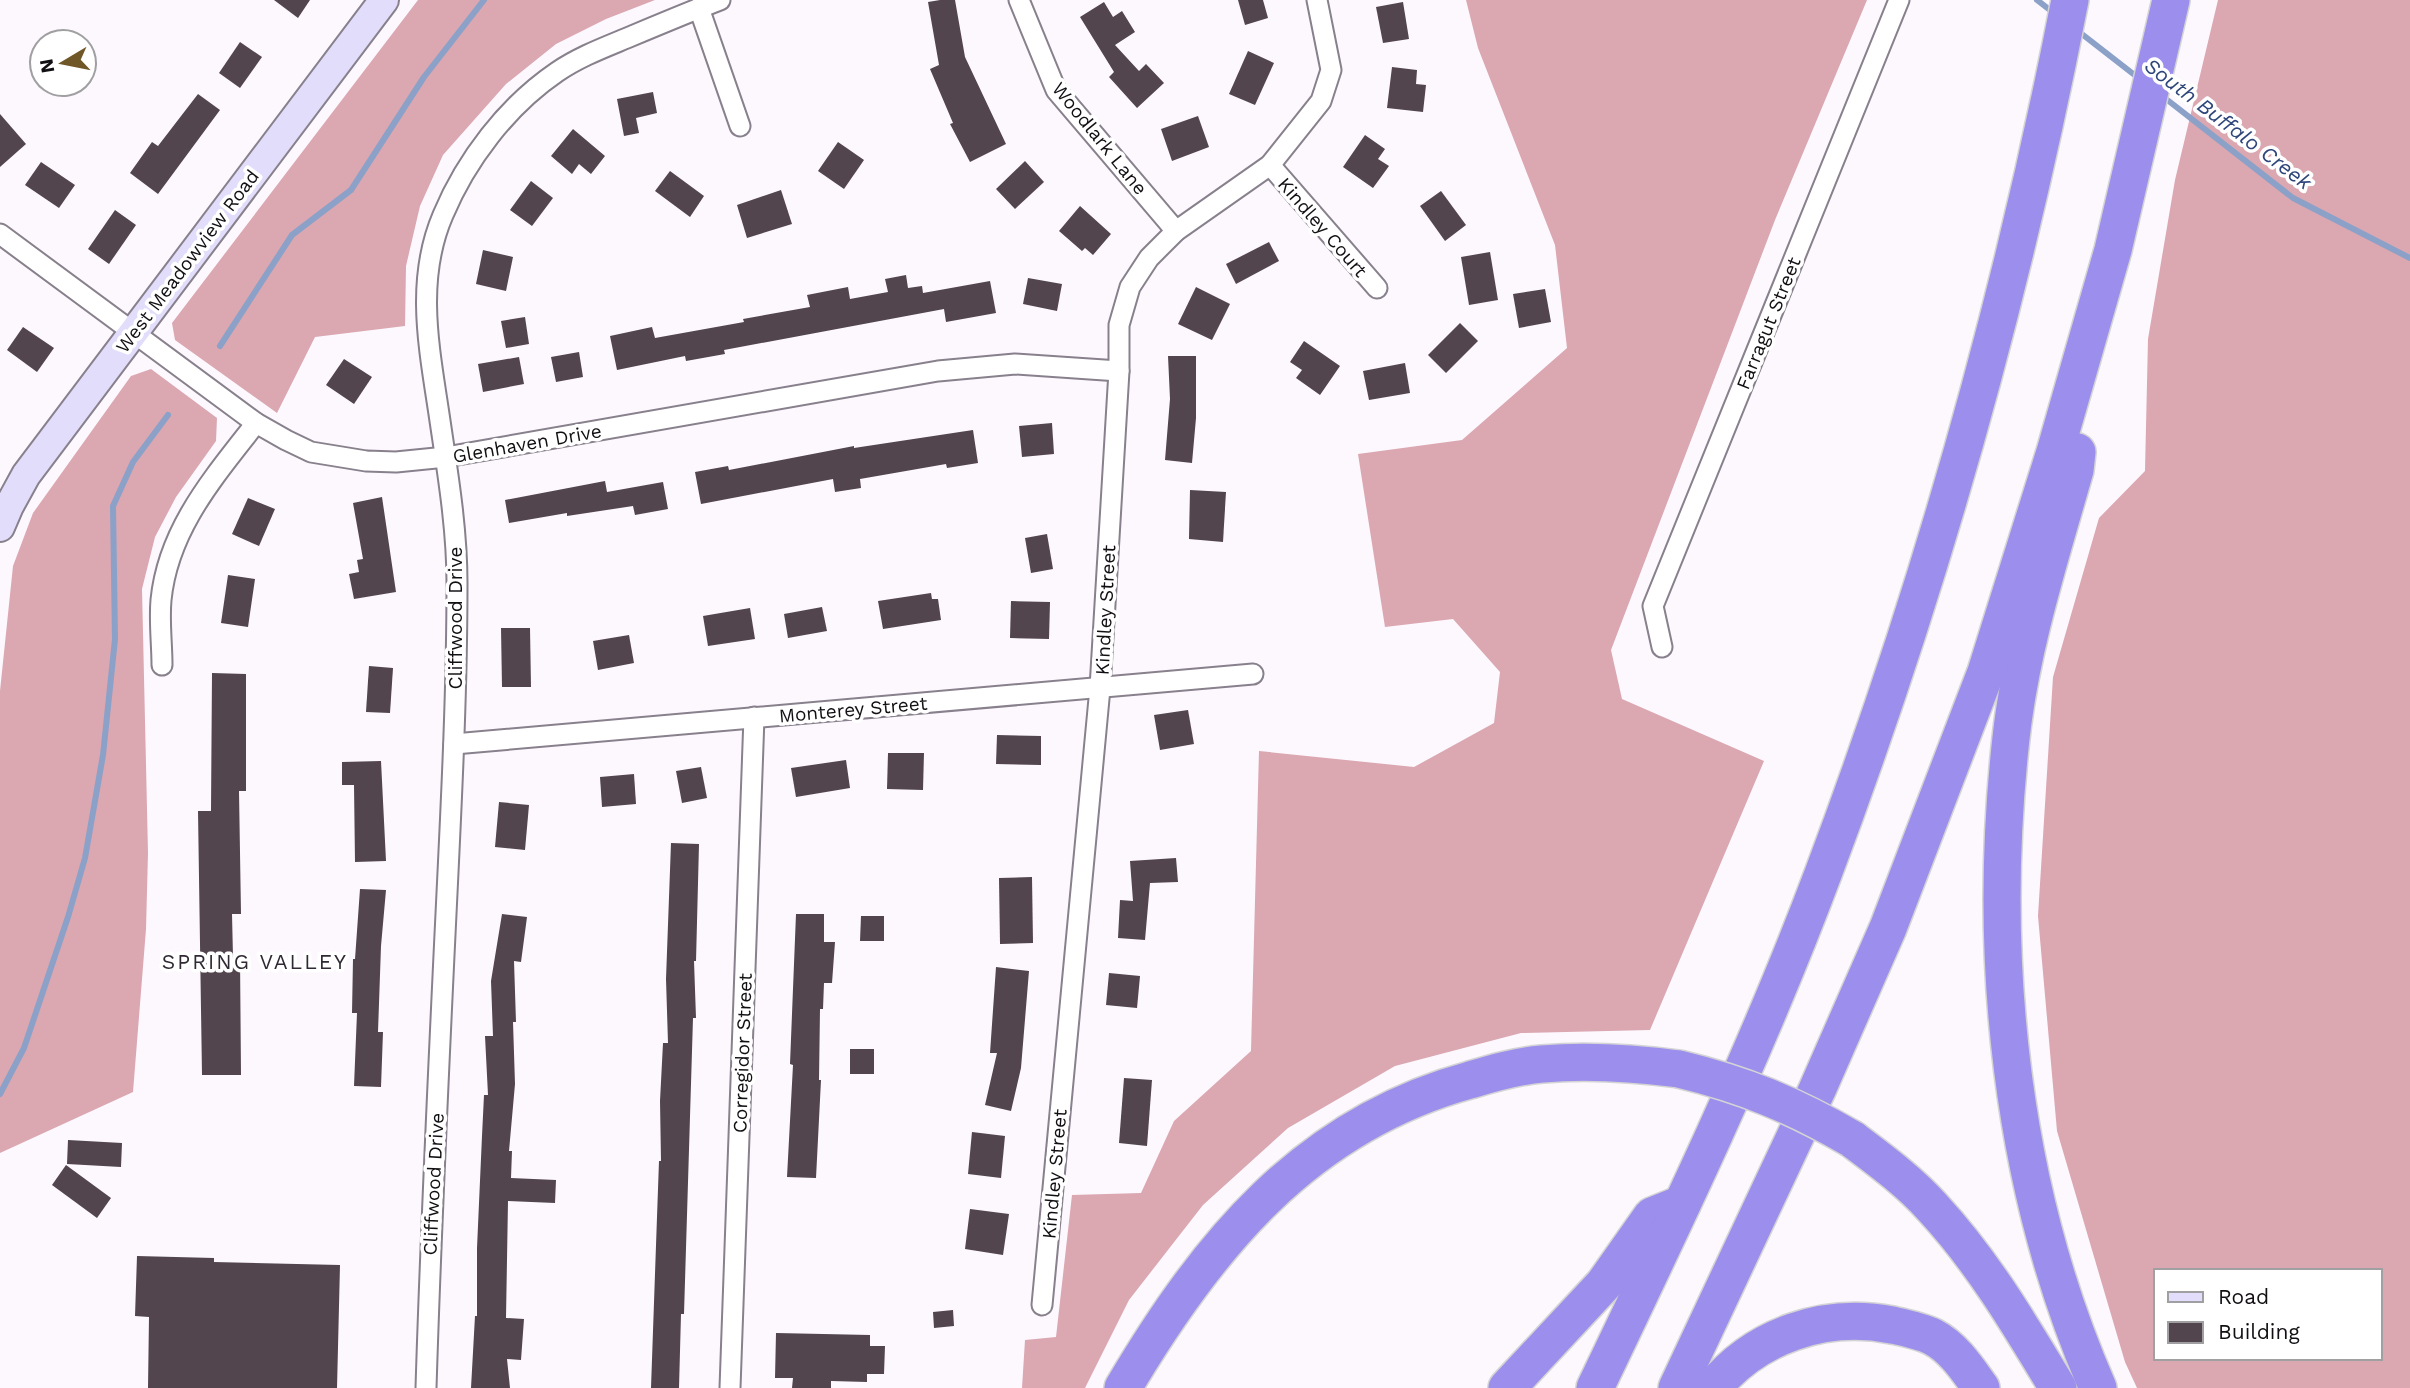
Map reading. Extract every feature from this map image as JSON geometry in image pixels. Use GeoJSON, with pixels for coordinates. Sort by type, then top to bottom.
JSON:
{"type":"FeatureCollection","features":[{"type":"Feature","properties":{"kind":"highway"},"geometry":{"type":"LineString","coordinates":[[1595,1388],[1683,1204],[1777,990],[1817,889],[1902,651],[1981,385],[2021,231],[2070,0]]}},
{"type":"Feature","properties":{"kind":"highway"},"geometry":{"type":"LineString","coordinates":[[1677,1388],[1817,1090],[1888,928],[1990,659],[2113,250],[2168,15]]}},
{"type":"Feature","properties":{"kind":"highway"},"geometry":{"type":"LineString","coordinates":[[2087,340],[2075,470],[2027,648],[2011,737],[2003,836],[2003,938],[2009,1039],[2025,1143],[2040,1215],[2060,1288],[2081,1350],[2098,1388]]}},
{"type":"Feature","properties":{"kind":"highway"},"geometry":{"type":"LineString","coordinates":[[1124,1388],[1166,1319],[1202,1269],[1282,1181],[1326,1146],[1408,1099],[1453,1084],[1502,1070],[1539,1064],[1586,1062],[1633,1063],[1679,1069],[1719,1079],[1776,1099],[1852,1139],[1932,1206],[1962,1241],[1990,1278],[2058,1388]]}},
{"type":"Feature","properties":{"kind":"highway"},"geometry":{"type":"LineString","coordinates":[[1507,1388],[1604,1284],[1652,1216],[1683,1204]]}},
{"type":"Feature","properties":{"kind":"highway"},"geometry":{"type":"LineString","coordinates":[[1713,1388],[1742,1358],[1771,1340],[1814,1326],[1847,1321],[1877,1322],[1910,1329],[1934,1338],[1954,1352],[1981,1388]]}},
{"type":"Feature","properties":{"kind":"street","name":"West Meadowview Road"},"geometry":{"type":"LineString","coordinates":[[0,527],[26,475],[384,0]]}},
{"type":"Feature","properties":{"kind":"street","name":"Cliffwood Drive"},"geometry":{"type":"LineString","coordinates":[[426,1388],[454,744],[456,561],[446,457],[428,342],[425,301],[429,256],[441,219],[455,189],[490,136],[533,91],[559,71],[589,54],[720,0]]}},
{"type":"Feature","properties":{"kind":"street","name":"Woodlark Lane"},"geometry":{"type":"LineString","coordinates":[[1019,0],[1056,90],[1176,231]]}},
{"type":"Feature","properties":{"kind":"street","name":"Kindley Street"},"geometry":{"type":"LineString","coordinates":[[1042,1305],[1100,688],[1119,371],[1119,325],[1130,287],[1149,258],[1176,231],[1270,165],[1321,101],[1331,70],[1317,0]]}},
{"type":"Feature","properties":{"kind":"street","name":"Farragut Street"},"geometry":{"type":"LineString","coordinates":[[1662,647],[1653,606],[1899,0]]}},
{"type":"Feature","properties":{"kind":"street"},"geometry":{"type":"LineString","coordinates":[[699,8],[740,126]]}},
{"type":"Feature","properties":{"kind":"street","name":"Kindley Court"},"geometry":{"type":"LineString","coordinates":[[1270,165],[1377,288]]}},
{"type":"Feature","properties":{"kind":"street","name":"Glenhaven Drive"},"geometry":{"type":"LineString","coordinates":[[0,234],[256,423],[311,452],[345,459],[396,462],[446,457],[938,371],[1015,364],[1119,371]]}},
{"type":"Feature","properties":{"kind":"street"},"geometry":{"type":"LineString","coordinates":[[163,665],[161,602],[169,561],[179,533],[198,498],[256,423]]}},
{"type":"Feature","properties":{"kind":"street","name":"Monterey Street"},"geometry":{"type":"LineString","coordinates":[[454,744],[1253,674]]}},
{"type":"Feature","properties":{"kind":"street","name":"Corregidor Street"},"geometry":{"type":"LineString","coordinates":[[730,1388],[754,718]]}},
{"type":"Feature","properties":{"kind":"shaded area"},"geometry":{"type":"Polygon","coordinates":[[[418,0],[655,0],[606,19],[556,44],[506,84],[443,155],[420,206],[406,266],[405,326],[315,337],[277,413],[175,340],[172,323],[418,0]]]}},
{"type":"Feature","properties":{"kind":"shaded area"},"geometry":{"type":"Polygon","coordinates":[[[1466,0],[1867,0],[1775,220],[1611,650],[1622,699],[1764,761],[1650,1030],[1521,1033],[1395,1066],[1288,1128],[1203,1205],[1129,1300],[1085,1388],[1022,1388],[1025,1340],[1056,1337],[1072,1195],[1141,1193],[1174,1121],[1251,1051],[1259,751],[1414,767],[1494,723],[1500,672],[1453,619],[1385,627],[1358,454],[1462,440],[1567,348],[1555,245],[1478,48],[1466,0]]]}},
{"type":"Feature","properties":{"kind":"shaded area"},"geometry":{"type":"Polygon","coordinates":[[[2218,0],[2410,0],[2410,1388],[2137,1388],[2125,1362],[2057,1131],[2038,916],[2053,677],[2099,518],[2145,471],[2148,339],[2175,180],[2218,0]]]}},
{"type":"Feature","properties":{"kind":"shaded area"},"geometry":{"type":"Polygon","coordinates":[[[151,369],[217,418],[216,441],[176,497],[155,537],[142,589],[148,853],[146,929],[133,1092],[0,1153],[0,691],[13,566],[33,513],[131,376],[151,369]]]}},
{"type":"Feature","properties":{"kind":"building"},"geometry":{"type":"Polygon","coordinates":[[[274,0],[310,0],[298,18],[274,0]]]}},
{"type":"Feature","properties":{"kind":"building"},"geometry":{"type":"Polygon","coordinates":[[[955,0],[965,57],[1006,144],[970,162],[950,124],[953,123],[930,69],[939,65],[928,2],[955,0]]]}},
{"type":"Feature","properties":{"kind":"building"},"geometry":{"type":"Polygon","coordinates":[[[1238,0],[1263,0],[1268,18],[1245,25],[1238,0]]]}},
{"type":"Feature","properties":{"kind":"building"},"geometry":{"type":"Polygon","coordinates":[[[1104,2],[1113,17],[1122,11],[1135,32],[1115,45],[1139,71],[1146,64],[1164,83],[1137,108],[1109,77],[1114,72],[1080,17],[1104,2]]]}},
{"type":"Feature","properties":{"kind":"building"},"geometry":{"type":"Polygon","coordinates":[[[1403,2],[1409,39],[1383,43],[1376,7],[1403,2]]]}},
{"type":"Feature","properties":{"kind":"building"},"geometry":{"type":"Polygon","coordinates":[[[240,42],[262,57],[240,88],[219,73],[240,42]]]}},
{"type":"Feature","properties":{"kind":"building"},"geometry":{"type":"Polygon","coordinates":[[[1248,51],[1274,63],[1255,105],[1229,94],[1248,51]]]}},
{"type":"Feature","properties":{"kind":"building"},"geometry":{"type":"Polygon","coordinates":[[[1392,67],[1417,70],[1416,84],[1426,85],[1423,112],[1387,108],[1392,67]]]}},
{"type":"Feature","properties":{"kind":"building"},"geometry":{"type":"Polygon","coordinates":[[[653,92],[657,113],[636,118],[639,133],[624,136],[617,99],[653,92]]]}},
{"type":"Feature","properties":{"kind":"building"},"geometry":{"type":"Polygon","coordinates":[[[198,94],[220,110],[158,194],[130,173],[152,142],[158,146],[198,94]]]}},
{"type":"Feature","properties":{"kind":"building"},"geometry":{"type":"Polygon","coordinates":[[[0,114],[26,144],[0,167],[0,114]]]}},
{"type":"Feature","properties":{"kind":"building"},"geometry":{"type":"Polygon","coordinates":[[[1198,116],[1209,147],[1172,161],[1161,129],[1198,116]]]}},
{"type":"Feature","properties":{"kind":"building"},"geometry":{"type":"Polygon","coordinates":[[[573,129],[605,156],[591,174],[579,164],[572,174],[551,156],[573,129]]]}},
{"type":"Feature","properties":{"kind":"building"},"geometry":{"type":"Polygon","coordinates":[[[1365,135],[1385,149],[1378,159],[1389,166],[1373,188],[1343,167],[1365,135]]]}},
{"type":"Feature","properties":{"kind":"building"},"geometry":{"type":"Polygon","coordinates":[[[838,142],[864,160],[844,189],[818,171],[838,142]]]}},
{"type":"Feature","properties":{"kind":"building"},"geometry":{"type":"Polygon","coordinates":[[[1025,161],[1044,182],[1015,209],[996,189],[1025,161]]]}},
{"type":"Feature","properties":{"kind":"building"},"geometry":{"type":"Polygon","coordinates":[[[41,162],[75,185],[59,208],[25,185],[41,162]]]}},
{"type":"Feature","properties":{"kind":"building"},"geometry":{"type":"Polygon","coordinates":[[[670,171],[704,196],[690,217],[655,191],[670,171]]]}},
{"type":"Feature","properties":{"kind":"building"},"geometry":{"type":"Polygon","coordinates":[[[531,181],[553,198],[532,226],[510,210],[531,181]]]}},
{"type":"Feature","properties":{"kind":"building"},"geometry":{"type":"Polygon","coordinates":[[[781,190],[792,224],[747,238],[737,205],[781,190]]]}},
{"type":"Feature","properties":{"kind":"building"},"geometry":{"type":"Polygon","coordinates":[[[1441,191],[1466,225],[1445,241],[1420,206],[1441,191]]]}},
{"type":"Feature","properties":{"kind":"building"},"geometry":{"type":"Polygon","coordinates":[[[1080,206],[1111,234],[1093,255],[1085,248],[1082,251],[1059,231],[1080,206]]]}},
{"type":"Feature","properties":{"kind":"building"},"geometry":{"type":"Polygon","coordinates":[[[115,210],[136,225],[109,264],[88,249],[115,210]]]}},
{"type":"Feature","properties":{"kind":"building"},"geometry":{"type":"Polygon","coordinates":[[[1269,242],[1279,261],[1236,284],[1226,264],[1269,242]]]}},
{"type":"Feature","properties":{"kind":"building"},"geometry":{"type":"Polygon","coordinates":[[[483,250],[513,257],[506,291],[476,284],[483,250]]]}},
{"type":"Feature","properties":{"kind":"building"},"geometry":{"type":"Polygon","coordinates":[[[1490,252],[1498,300],[1469,305],[1461,257],[1490,252]]]}},
{"type":"Feature","properties":{"kind":"building"},"geometry":{"type":"Polygon","coordinates":[[[906,275],[908,288],[922,286],[923,293],[990,281],[996,313],[946,322],[944,309],[724,350],[725,354],[686,361],[685,356],[617,370],[610,336],[652,327],[655,338],[744,322],[743,319],[810,307],[807,295],[848,287],[850,299],[888,292],[885,279],[906,275]]]}},
{"type":"Feature","properties":{"kind":"building"},"geometry":{"type":"Polygon","coordinates":[[[1028,278],[1062,284],[1057,311],[1023,304],[1028,278]]]}},
{"type":"Feature","properties":{"kind":"building"},"geometry":{"type":"Polygon","coordinates":[[[1196,287],[1230,304],[1212,340],[1178,324],[1196,287]]]}},
{"type":"Feature","properties":{"kind":"building"},"geometry":{"type":"Polygon","coordinates":[[[1545,289],[1551,322],[1519,328],[1513,294],[1545,289]]]}},
{"type":"Feature","properties":{"kind":"building"},"geometry":{"type":"Polygon","coordinates":[[[525,317],[529,344],[506,348],[501,321],[525,317]]]}},
{"type":"Feature","properties":{"kind":"building"},"geometry":{"type":"Polygon","coordinates":[[[1460,323],[1478,341],[1446,373],[1428,355],[1460,323]]]}},
{"type":"Feature","properties":{"kind":"building"},"geometry":{"type":"Polygon","coordinates":[[[23,327],[54,348],[37,372],[7,350],[23,327]]]}},
{"type":"Feature","properties":{"kind":"building"},"geometry":{"type":"Polygon","coordinates":[[[1304,341],[1340,366],[1320,395],[1296,378],[1302,370],[1290,362],[1304,341]]]}},
{"type":"Feature","properties":{"kind":"building"},"geometry":{"type":"Polygon","coordinates":[[[579,352],[583,377],[556,382],[551,357],[579,352]]]}},
{"type":"Feature","properties":{"kind":"building"},"geometry":{"type":"Polygon","coordinates":[[[1168,356],[1196,356],[1196,418],[1192,463],[1165,460],[1170,399],[1168,356]]]}},
{"type":"Feature","properties":{"kind":"building"},"geometry":{"type":"Polygon","coordinates":[[[519,357],[524,384],[483,392],[478,364],[519,357]]]}},
{"type":"Feature","properties":{"kind":"building"},"geometry":{"type":"Polygon","coordinates":[[[344,359],[372,377],[354,404],[326,385],[344,359]]]}},
{"type":"Feature","properties":{"kind":"building"},"geometry":{"type":"Polygon","coordinates":[[[1405,363],[1410,393],[1369,400],[1363,371],[1405,363]]]}},
{"type":"Feature","properties":{"kind":"building"},"geometry":{"type":"Polygon","coordinates":[[[1052,423],[1054,454],[1022,457],[1019,426],[1052,423]]]}},
{"type":"Feature","properties":{"kind":"building"},"geometry":{"type":"Polygon","coordinates":[[[973,430],[978,463],[947,468],[946,464],[860,479],[861,488],[835,492],[833,479],[701,504],[695,472],[728,466],[729,470],[854,446],[973,430]]]}},
{"type":"Feature","properties":{"kind":"building"},"geometry":{"type":"Polygon","coordinates":[[[605,481],[607,492],[663,482],[668,509],[635,515],[633,506],[509,523],[505,500],[605,481]]]}},
{"type":"Feature","properties":{"kind":"building"},"geometry":{"type":"Polygon","coordinates":[[[1190,490],[1226,492],[1223,542],[1189,539],[1190,490]]]}},
{"type":"Feature","properties":{"kind":"building"},"geometry":{"type":"Polygon","coordinates":[[[382,497],[396,592],[354,599],[349,574],[359,572],[357,560],[363,559],[353,503],[382,497]]]}},
{"type":"Feature","properties":{"kind":"building"},"geometry":{"type":"Polygon","coordinates":[[[248,498],[275,509],[259,546],[232,534],[248,498]]]}},
{"type":"Feature","properties":{"kind":"building"},"geometry":{"type":"Polygon","coordinates":[[[1047,534],[1053,569],[1031,573],[1025,538],[1047,534]]]}},
{"type":"Feature","properties":{"kind":"building"},"geometry":{"type":"Polygon","coordinates":[[[228,575],[255,579],[248,627],[221,623],[228,575]]]}},
{"type":"Feature","properties":{"kind":"building"},"geometry":{"type":"Polygon","coordinates":[[[931,593],[932,599],[938,599],[941,620],[883,629],[878,601],[931,593]]]}},
{"type":"Feature","properties":{"kind":"building"},"geometry":{"type":"Polygon","coordinates":[[[1011,601],[1050,602],[1049,639],[1010,638],[1011,601]]]}},
{"type":"Feature","properties":{"kind":"building"},"geometry":{"type":"Polygon","coordinates":[[[822,607],[827,631],[788,638],[784,614],[822,607]]]}},
{"type":"Feature","properties":{"kind":"building"},"geometry":{"type":"Polygon","coordinates":[[[750,608],[755,639],[708,646],[703,616],[750,608]]]}},
{"type":"Feature","properties":{"kind":"building"},"geometry":{"type":"Polygon","coordinates":[[[501,628],[530,628],[531,687],[502,687],[501,628]]]}},
{"type":"Feature","properties":{"kind":"building"},"geometry":{"type":"Polygon","coordinates":[[[629,635],[634,663],[598,670],[593,641],[629,635]]]}},
{"type":"Feature","properties":{"kind":"building"},"geometry":{"type":"Polygon","coordinates":[[[369,666],[393,668],[390,713],[366,712],[369,666]]]}},
{"type":"Feature","properties":{"kind":"building"},"geometry":{"type":"Polygon","coordinates":[[[212,673],[246,674],[246,791],[239,791],[241,914],[232,914],[233,957],[240,957],[241,1075],[202,1075],[198,811],[211,811],[212,673]]]}},
{"type":"Feature","properties":{"kind":"building"},"geometry":{"type":"Polygon","coordinates":[[[1188,710],[1194,744],[1160,750],[1154,715],[1188,710]]]}},
{"type":"Feature","properties":{"kind":"building"},"geometry":{"type":"Polygon","coordinates":[[[997,735],[1041,736],[1041,765],[996,764],[997,735]]]}},
{"type":"Feature","properties":{"kind":"building"},"geometry":{"type":"Polygon","coordinates":[[[888,753],[924,753],[923,790],[887,789],[888,753]]]}},
{"type":"Feature","properties":{"kind":"building"},"geometry":{"type":"Polygon","coordinates":[[[846,760],[850,788],[796,797],[791,768],[846,760]]]}},
{"type":"Feature","properties":{"kind":"building"},"geometry":{"type":"Polygon","coordinates":[[[381,761],[386,861],[355,862],[354,785],[342,785],[342,762],[381,761]]]}},
{"type":"Feature","properties":{"kind":"building"},"geometry":{"type":"Polygon","coordinates":[[[701,767],[707,798],[682,803],[676,771],[701,767]]]}},
{"type":"Feature","properties":{"kind":"building"},"geometry":{"type":"Polygon","coordinates":[[[634,774],[636,804],[602,807],[600,777],[634,774]]]}},
{"type":"Feature","properties":{"kind":"building"},"geometry":{"type":"Polygon","coordinates":[[[499,802],[529,805],[525,850],[495,847],[499,802]]]}},
{"type":"Feature","properties":{"kind":"building"},"geometry":{"type":"Polygon","coordinates":[[[671,843],[699,844],[694,961],[696,1018],[693,1018],[684,1314],[681,1314],[679,1388],[651,1388],[661,1161],[660,1101],[663,1043],[668,1043],[666,979],[671,843]]]}},
{"type":"Feature","properties":{"kind":"building"},"geometry":{"type":"Polygon","coordinates":[[[1176,858],[1178,882],[1150,883],[1145,940],[1118,938],[1120,900],[1133,901],[1130,861],[1176,858]]]}},
{"type":"Feature","properties":{"kind":"building"},"geometry":{"type":"Polygon","coordinates":[[[1032,877],[1033,943],[1000,944],[999,878],[1032,877]]]}},
{"type":"Feature","properties":{"kind":"building"},"geometry":{"type":"Polygon","coordinates":[[[360,889],[386,890],[378,1032],[383,1032],[381,1087],[354,1086],[357,1013],[352,1013],[353,959],[360,889]]]}},
{"type":"Feature","properties":{"kind":"building"},"geometry":{"type":"Polygon","coordinates":[[[502,914],[527,917],[521,962],[514,961],[516,1022],[513,1022],[515,1084],[509,1151],[512,1151],[511,1178],[556,1180],[555,1203],[508,1201],[506,1318],[524,1319],[521,1360],[507,1359],[510,1388],[471,1388],[477,1316],[477,1248],[484,1095],[488,1095],[485,1036],[493,1036],[491,981],[502,914]]]}},
{"type":"Feature","properties":{"kind":"building"},"geometry":{"type":"Polygon","coordinates":[[[796,914],[824,914],[824,942],[835,942],[832,983],[824,983],[823,1009],[820,1009],[821,1080],[816,1178],[787,1177],[793,1065],[790,1064],[796,914]]]}},
{"type":"Feature","properties":{"kind":"building"},"geometry":{"type":"Polygon","coordinates":[[[861,916],[884,916],[884,941],[860,941],[861,916]]]}},
{"type":"Feature","properties":{"kind":"building"},"geometry":{"type":"Polygon","coordinates":[[[996,967],[1029,971],[1021,1068],[1011,1111],[985,1105],[997,1053],[990,1053],[996,967]]]}},
{"type":"Feature","properties":{"kind":"building"},"geometry":{"type":"Polygon","coordinates":[[[1109,973],[1140,976],[1137,1008],[1106,1005],[1109,973]]]}},
{"type":"Feature","properties":{"kind":"building"},"geometry":{"type":"Polygon","coordinates":[[[850,1049],[874,1049],[874,1074],[850,1074],[850,1049]]]}},
{"type":"Feature","properties":{"kind":"building"},"geometry":{"type":"Polygon","coordinates":[[[1124,1078],[1152,1080],[1147,1146],[1119,1143],[1124,1078]]]}},
{"type":"Feature","properties":{"kind":"building"},"geometry":{"type":"Polygon","coordinates":[[[972,1132],[1005,1136],[1001,1178],[968,1174],[972,1132]]]}},
{"type":"Feature","properties":{"kind":"building"},"geometry":{"type":"Polygon","coordinates":[[[68,1140],[122,1143],[121,1167],[67,1164],[68,1140]]]}},
{"type":"Feature","properties":{"kind":"building"},"geometry":{"type":"Polygon","coordinates":[[[66,1165],[111,1198],[97,1218],[52,1185],[66,1165]]]}},
{"type":"Feature","properties":{"kind":"building"},"geometry":{"type":"Polygon","coordinates":[[[970,1209],[1009,1214],[1003,1255],[965,1249],[970,1209]]]}},
{"type":"Feature","properties":{"kind":"building"},"geometry":{"type":"Polygon","coordinates":[[[137,1256],[214,1258],[214,1262],[340,1265],[337,1388],[148,1388],[149,1317],[135,1316],[137,1256]]]}},
{"type":"Feature","properties":{"kind":"building"},"geometry":{"type":"Polygon","coordinates":[[[953,1310],[954,1326],[934,1328],[933,1312],[953,1310]]]}},
{"type":"Feature","properties":{"kind":"building"},"geometry":{"type":"Polygon","coordinates":[[[776,1333],[870,1335],[870,1346],[885,1346],[884,1374],[867,1374],[867,1382],[831,1381],[831,1388],[792,1388],[793,1378],[775,1378],[776,1333]]]}},
{"type":"Feature","properties":{"kind":"waterway"},"geometry":{"type":"LineString","coordinates":[[220,346],[292,235],[351,190],[424,77],[484,0]]}},
{"type":"Feature","properties":{"kind":"waterway","name":"South Buffalo Creek"},"geometry":{"type":"LineString","coordinates":[[2037,0],[2055,14]]}},
{"type":"Feature","properties":{"kind":"waterway","name":"South Buffalo Creek"},"geometry":{"type":"LineString","coordinates":[[2078,31],[2141,80]]}},
{"type":"Feature","properties":{"kind":"waterway","name":"South Buffalo Creek"},"geometry":{"type":"LineString","coordinates":[[2161,95],[2293,198],[2410,258]]}},
{"type":"Feature","properties":{"kind":"waterway"},"geometry":{"type":"LineString","coordinates":[[0,1094],[24,1048],[85,858],[103,755],[115,639],[113,506],[133,462],[168,415]]}},
{"type":"Feature","properties":{"kind":"district","name":"SPRING VALLEY"},"geometry":{"type":"Point","coordinates":[255,962]}}]}
